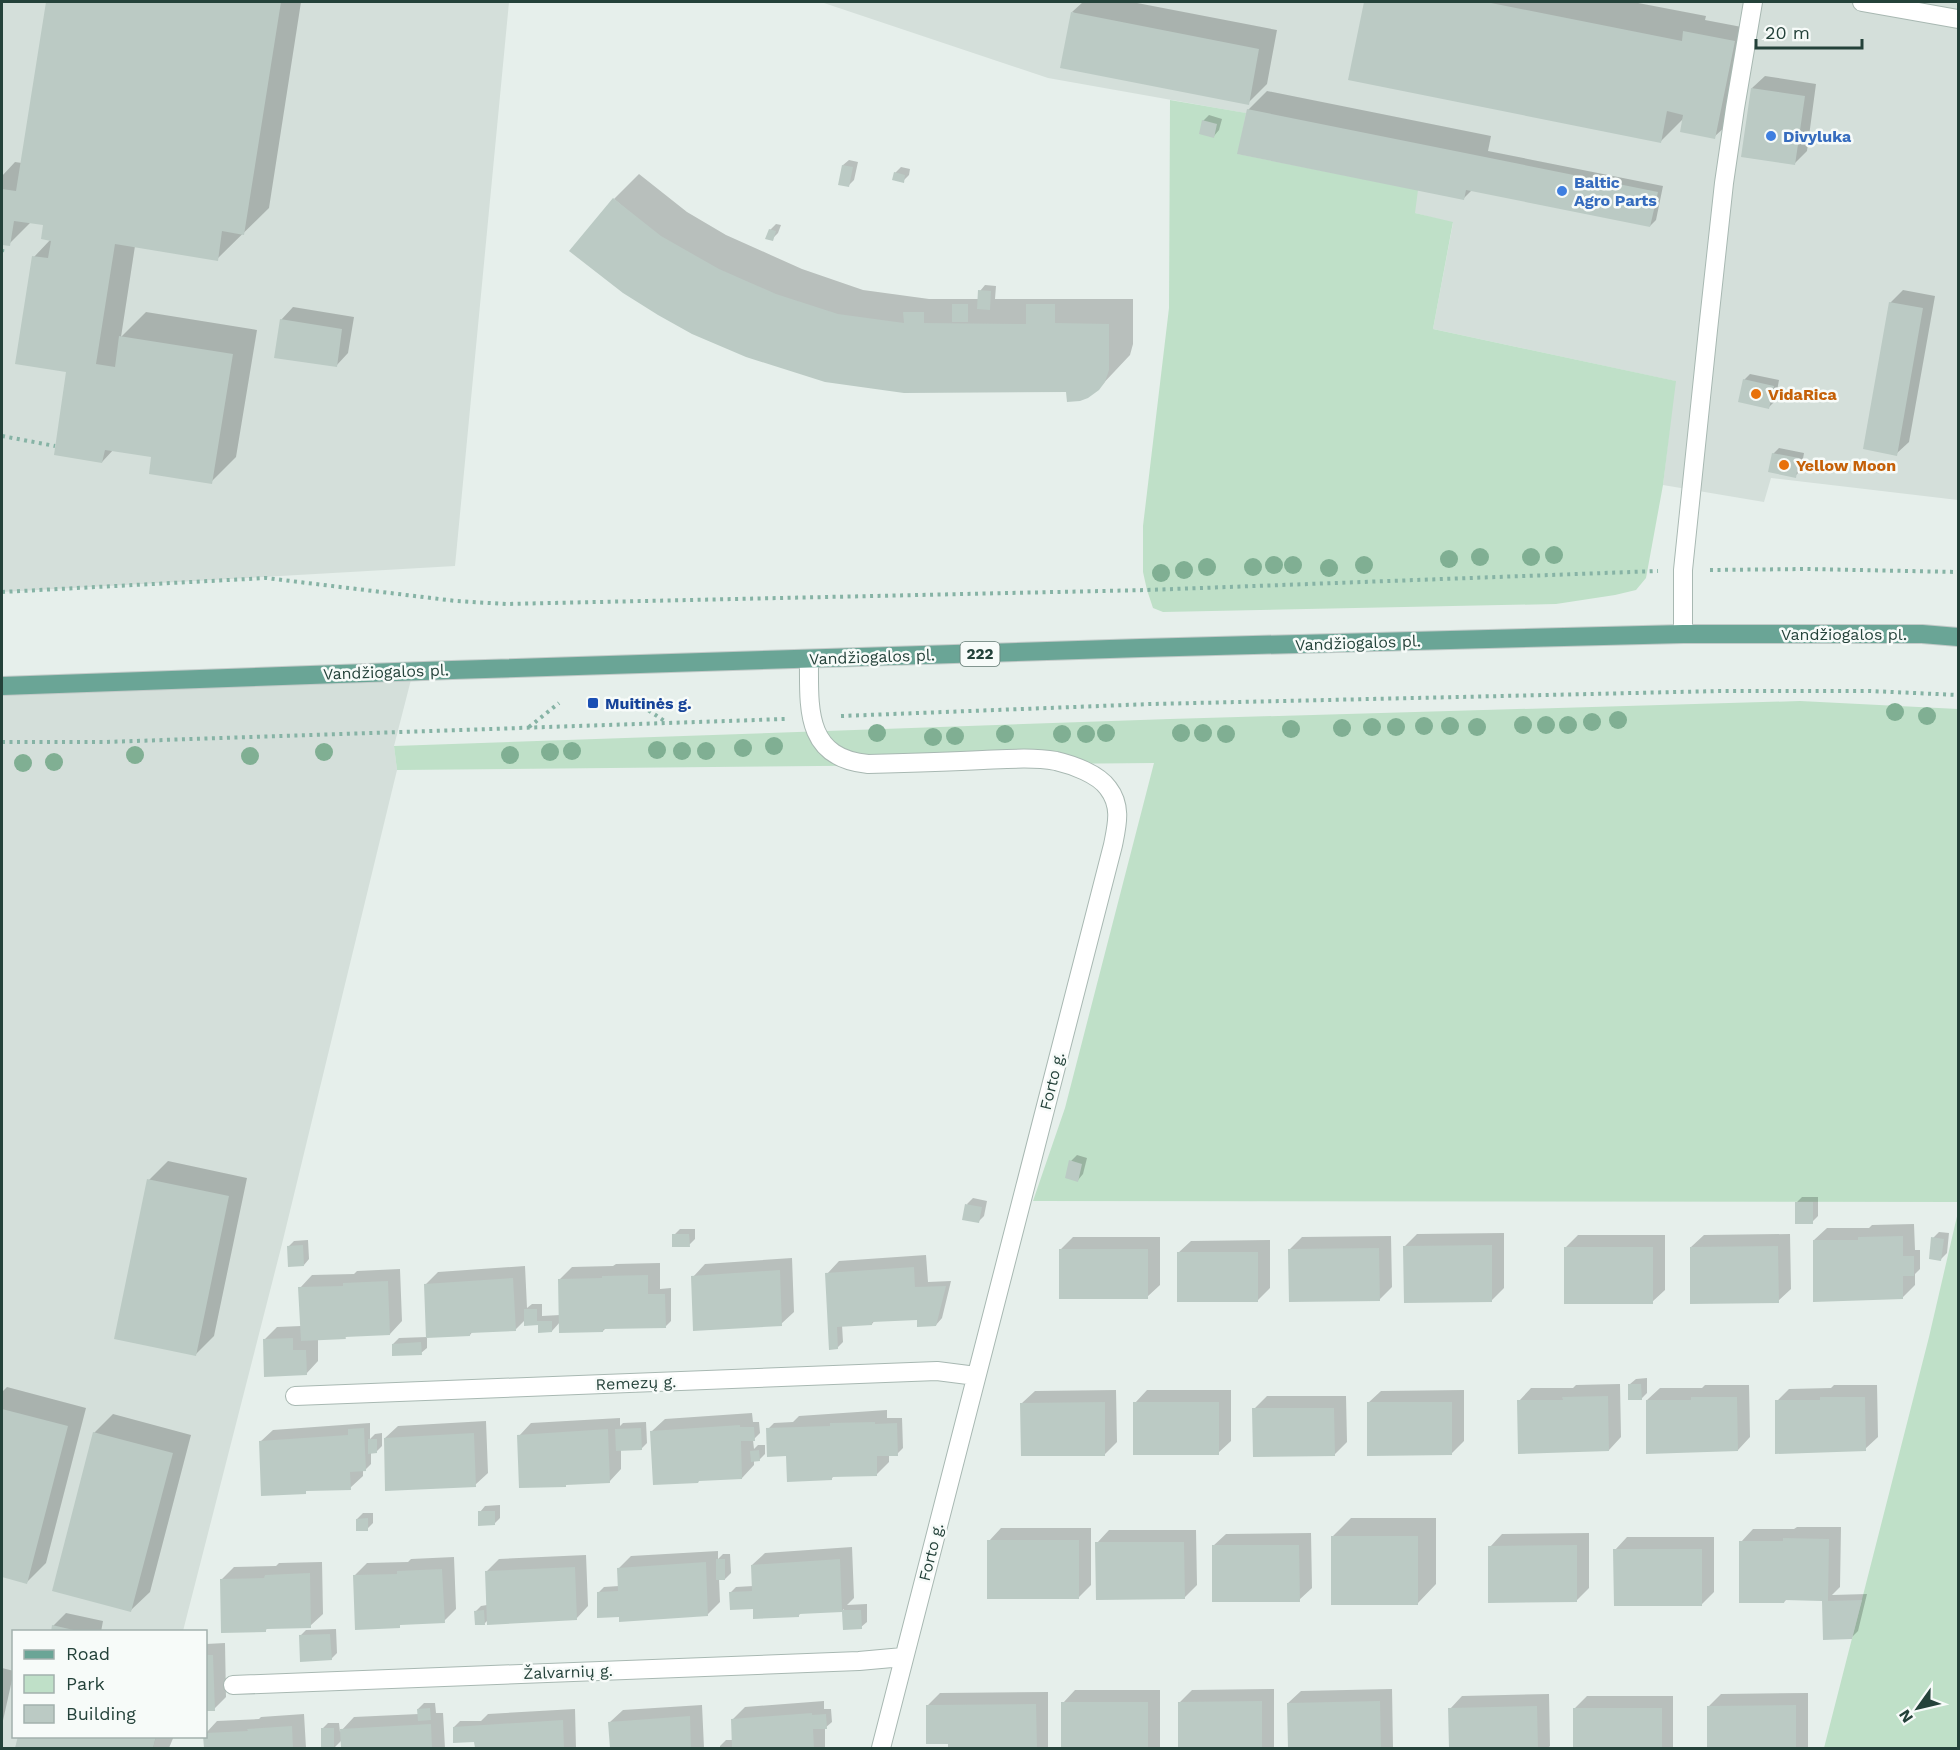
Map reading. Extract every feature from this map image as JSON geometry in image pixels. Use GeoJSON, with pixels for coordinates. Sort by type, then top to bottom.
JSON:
{"type":"FeatureCollection","features":[{"type":"Feature","properties":{"kind":"main road","name":"Vandžiogalos pl."},"geometry":{"type":"LineString","coordinates":[[2,686],[452,669],[1683,634],[1922,634],[1959,637]]}},
{"type":"Feature","properties":{"kind":"street"},"geometry":{"type":"LineString","coordinates":[[1683,634],[1683,570],[1724,183],[1754,2]]}},
{"type":"Feature","properties":{"kind":"street"},"geometry":{"type":"LineString","coordinates":[[1862,2],[1959,19]]}},
{"type":"Feature","properties":{"kind":"street","name":"Forto g."},"geometry":{"type":"LineString","coordinates":[[809,660],[810,718],[825,746],[835,754],[856,763],[868,764],[1008,759],[1056,761],[1102,781],[1116,802],[1118,816],[1113,845],[881,1749]]}},
{"type":"Feature","properties":{"kind":"street","name":"Remezų g."},"geometry":{"type":"LineString","coordinates":[[295,1396],[937,1371],[976,1376]]}},
{"type":"Feature","properties":{"kind":"street","name":"Žalvarnių g."},"geometry":{"type":"LineString","coordinates":[[233,1684],[859,1661],[903,1657]]}},
{"type":"Feature","properties":{"kind":"path"},"geometry":{"type":"LineString","coordinates":[[2,252],[3,245]]}},
{"type":"Feature","properties":{"kind":"path"},"geometry":{"type":"LineString","coordinates":[[2,436],[55,446]]}},
{"type":"Feature","properties":{"kind":"path"},"geometry":{"type":"LineString","coordinates":[[2,592],[266,578],[456,601],[506,604],[1147,590],[1683,570],[1807,569],[1959,572]]}},
{"type":"Feature","properties":{"kind":"path"},"geometry":{"type":"LineString","coordinates":[[2,742],[116,741],[667,723],[1151,704],[1721,691],[1870,691],[1959,695]]}},
{"type":"Feature","properties":{"kind":"path"},"geometry":{"type":"LineString","coordinates":[[636,702],[667,723]]}},
{"type":"Feature","properties":{"kind":"path"},"geometry":{"type":"LineString","coordinates":[[528,727],[559,703]]}},
{"type":"Feature","properties":{"kind":"shaded area"},"geometry":{"type":"Polygon","coordinates":[[[2,2],[509,2],[455,566],[2,592],[2,2]]]}},
{"type":"Feature","properties":{"kind":"shaded area"},"geometry":{"type":"Polygon","coordinates":[[[821,2],[1958,2],[1958,500],[1771,478],[1764,502],[1663,485],[1675,381],[1433,329],[1453,223],[1415,213],[1237,154],[1245,113],[1048,78],[821,2]]]}},
{"type":"Feature","properties":{"kind":"shaded area"},"geometry":{"type":"Polygon","coordinates":[[[414,668],[394,746],[397,770],[282,1244],[183,1630],[12,1630],[12,1738],[156,1738],[153,1748],[2,1748],[2,686],[414,668]]]}},
{"type":"Feature","properties":{"kind":"green space"},"geometry":{"type":"Polygon","coordinates":[[[1170,100],[1246,113],[1238,154],[1418,190],[1415,213],[1453,222],[1433,329],[1676,381],[1663,485],[1646,578],[1636,590],[1556,604],[1163,612],[1153,608],[1143,572],[1143,526],[1169,308],[1170,100]]]}},
{"type":"Feature","properties":{"kind":"green space"},"geometry":{"type":"Polygon","coordinates":[[[1800,701],[1958,709],[1958,1202],[1033,1201],[1065,1108],[1154,763],[397,770],[394,746],[1170,719],[1800,701]]]}},
{"type":"Feature","properties":{"kind":"green space"},"geometry":{"type":"Polygon","coordinates":[[[1958,1212],[1958,1748],[1824,1748],[1929,1337],[1958,1212]]]}},
{"type":"Feature","properties":{"kind":"building"},"geometry":{"type":"Polygon","coordinates":[[[46,2],[281,2],[244,235],[222,231],[218,261],[115,244],[96,364],[115,367],[119,336],[233,354],[212,484],[149,474],[151,457],[105,450],[102,463],[54,455],[66,372],[15,364],[32,256],[48,258],[51,241],[41,239],[43,225],[14,221],[10,246],[2,245],[2,189],[16,191],[46,2]]]}},
{"type":"Feature","properties":{"kind":"building"},"geometry":{"type":"Polygon","coordinates":[[[1364,2],[1486,2],[1682,41],[1683,31],[1735,41],[1715,139],[1680,132],[1683,115],[1667,111],[1661,143],[1348,80],[1364,2]]]}},
{"type":"Feature","properties":{"kind":"building"},"geometry":{"type":"Polygon","coordinates":[[[1071,12],[1259,49],[1249,105],[1060,68],[1071,12]]]}},
{"type":"Feature","properties":{"kind":"building","name":"Divyluka"},"geometry":{"type":"Polygon","coordinates":[[[1751,88],[1805,96],[1795,165],[1741,157],[1751,88]]]}},
{"type":"Feature","properties":{"kind":"building"},"geometry":{"type":"Polygon","coordinates":[[[1247,109],[1658,192],[1650,227],[1466,190],[1464,200],[1237,154],[1247,109]]]}},
{"type":"Feature","properties":{"kind":"building"},"geometry":{"type":"Polygon","coordinates":[[[1202,120],[1217,124],[1214,138],[1199,134],[1202,120]]]}},
{"type":"Feature","properties":{"kind":"building"},"geometry":{"type":"Polygon","coordinates":[[[842,165],[853,167],[849,187],[838,185],[842,165]]]}},
{"type":"Feature","properties":{"kind":"building"},"geometry":{"type":"Polygon","coordinates":[[[894,172],[905,175],[904,183],[892,180],[894,172]]]}},
{"type":"Feature","properties":{"kind":"building"},"geometry":{"type":"Polygon","coordinates":[[[613,198],[661,236],[719,269],[776,294],[838,314],[904,323],[903,312],[924,312],[924,323],[1026,324],[1026,304],[1055,304],[1055,323],[1109,324],[1109,370],[1105,382],[1088,398],[1067,402],[1066,392],[904,393],[825,382],[746,357],[692,334],[658,315],[623,293],[569,251],[613,198]]]}},
{"type":"Feature","properties":{"kind":"building"},"geometry":{"type":"Polygon","coordinates":[[[769,229],[776,231],[773,241],[765,239],[769,229]]]}},
{"type":"Feature","properties":{"kind":"building"},"geometry":{"type":"Polygon","coordinates":[[[978,290],[991,291],[990,310],[977,309],[978,290]]]}},
{"type":"Feature","properties":{"kind":"building"},"geometry":{"type":"Polygon","coordinates":[[[1889,302],[1923,308],[1897,456],[1863,449],[1889,302]]]}},
{"type":"Feature","properties":{"kind":"building"},"geometry":{"type":"Polygon","coordinates":[[[952,304],[968,304],[968,322],[952,322],[952,304]]]}},
{"type":"Feature","properties":{"kind":"building"},"geometry":{"type":"Polygon","coordinates":[[[280,319],[342,329],[337,367],[274,358],[280,319]]]}},
{"type":"Feature","properties":{"kind":"building","name":"VidaRica"},"geometry":{"type":"Polygon","coordinates":[[[1743,379],[1774,386],[1769,409],[1738,402],[1743,379]]]}},
{"type":"Feature","properties":{"kind":"building","name":"Yellow Moon"},"geometry":{"type":"Polygon","coordinates":[[[1772,453],[1799,458],[1796,478],[1768,472],[1772,453]]]}},
{"type":"Feature","properties":{"kind":"building"},"geometry":{"type":"Polygon","coordinates":[[[1069,1160],[1082,1164],[1078,1182],[1065,1178],[1069,1160]]]}},
{"type":"Feature","properties":{"kind":"building"},"geometry":{"type":"Polygon","coordinates":[[[147,1179],[229,1196],[196,1356],[114,1339],[147,1179]]]}},
{"type":"Feature","properties":{"kind":"building"},"geometry":{"type":"Polygon","coordinates":[[[1795,1202],[1813,1202],[1813,1224],[1795,1224],[1795,1202]]]}},
{"type":"Feature","properties":{"kind":"building"},"geometry":{"type":"Polygon","coordinates":[[[965,1204],[982,1207],[979,1223],[962,1220],[965,1204]]]}},
{"type":"Feature","properties":{"kind":"building"},"geometry":{"type":"Polygon","coordinates":[[[672,1234],[689,1234],[690,1247],[672,1247],[672,1234]]]}},
{"type":"Feature","properties":{"kind":"building"},"geometry":{"type":"Polygon","coordinates":[[[1903,1236],[1903,1256],[1914,1256],[1914,1276],[1903,1276],[1903,1299],[1813,1302],[1813,1240],[1858,1240],[1858,1237],[1903,1236]]]}},
{"type":"Feature","properties":{"kind":"building"},"geometry":{"type":"Polygon","coordinates":[[[1931,1237],[1944,1239],[1941,1261],[1929,1259],[1931,1237]]]}},
{"type":"Feature","properties":{"kind":"building"},"geometry":{"type":"Polygon","coordinates":[[[303,1245],[304,1266],[288,1267],[287,1246],[303,1245]]]}},
{"type":"Feature","properties":{"kind":"building"},"geometry":{"type":"Polygon","coordinates":[[[1492,1245],[1492,1302],[1404,1303],[1403,1246],[1492,1245]]]}},
{"type":"Feature","properties":{"kind":"building"},"geometry":{"type":"Polygon","coordinates":[[[1778,1246],[1779,1303],[1690,1304],[1690,1247],[1778,1246]]]}},
{"type":"Feature","properties":{"kind":"building"},"geometry":{"type":"Polygon","coordinates":[[[1564,1247],[1653,1247],[1653,1304],[1564,1304],[1564,1247]]]}},
{"type":"Feature","properties":{"kind":"building"},"geometry":{"type":"Polygon","coordinates":[[[1379,1248],[1380,1301],[1289,1302],[1288,1249],[1379,1248]]]}},
{"type":"Feature","properties":{"kind":"building"},"geometry":{"type":"Polygon","coordinates":[[[1059,1249],[1148,1249],[1148,1299],[1059,1299],[1059,1249]]]}},
{"type":"Feature","properties":{"kind":"building"},"geometry":{"type":"Polygon","coordinates":[[[1177,1252],[1258,1252],[1258,1302],[1177,1302],[1177,1252]]]}},
{"type":"Feature","properties":{"kind":"building"},"geometry":{"type":"Polygon","coordinates":[[[914,1267],[915,1287],[946,1286],[936,1326],[917,1327],[917,1320],[872,1322],[872,1325],[837,1327],[838,1349],[829,1350],[825,1273],[914,1267]]]}},
{"type":"Feature","properties":{"kind":"building"},"geometry":{"type":"Polygon","coordinates":[[[780,1270],[782,1326],[693,1331],[691,1276],[780,1270]]]}},
{"type":"Feature","properties":{"kind":"building"},"geometry":{"type":"Polygon","coordinates":[[[648,1275],[648,1294],[665,1294],[666,1328],[603,1329],[603,1332],[559,1333],[558,1279],[648,1275]]]}},
{"type":"Feature","properties":{"kind":"building"},"geometry":{"type":"Polygon","coordinates":[[[513,1278],[516,1331],[426,1338],[424,1284],[513,1278]]]}},
{"type":"Feature","properties":{"kind":"building"},"geometry":{"type":"Polygon","coordinates":[[[388,1281],[390,1335],[301,1341],[298,1287],[343,1286],[343,1283],[388,1281]]]}},
{"type":"Feature","properties":{"kind":"building"},"geometry":{"type":"Polygon","coordinates":[[[524,1309],[537,1309],[537,1321],[552,1321],[552,1332],[538,1333],[538,1325],[524,1326],[524,1309]]]}},
{"type":"Feature","properties":{"kind":"building"},"geometry":{"type":"Polygon","coordinates":[[[293,1338],[293,1350],[306,1350],[307,1375],[264,1377],[263,1339],[293,1338]]]}},
{"type":"Feature","properties":{"kind":"building"},"geometry":{"type":"Polygon","coordinates":[[[421,1342],[422,1355],[392,1356],[392,1344],[421,1342]]]}},
{"type":"Feature","properties":{"kind":"building"},"geometry":{"type":"Polygon","coordinates":[[[1628,1384],[1641,1384],[1642,1400],[1628,1400],[1628,1384]]]}},
{"type":"Feature","properties":{"kind":"building"},"geometry":{"type":"Polygon","coordinates":[[[1608,1396],[1609,1451],[1518,1454],[1517,1400],[1563,1400],[1562,1397],[1608,1396]]]}},
{"type":"Feature","properties":{"kind":"building"},"geometry":{"type":"Polygon","coordinates":[[[1691,1397],[1737,1397],[1738,1451],[1646,1454],[1646,1400],[1691,1400],[1691,1397]]]}},
{"type":"Feature","properties":{"kind":"building"},"geometry":{"type":"Polygon","coordinates":[[[1820,1397],[1865,1397],[1866,1451],[1775,1454],[1775,1400],[1820,1400],[1820,1397]]]}},
{"type":"Feature","properties":{"kind":"building"},"geometry":{"type":"Polygon","coordinates":[[[1105,1402],[1105,1456],[1021,1456],[1020,1403],[1105,1402]]]}},
{"type":"Feature","properties":{"kind":"building"},"geometry":{"type":"Polygon","coordinates":[[[1133,1402],[1219,1402],[1219,1455],[1133,1455],[1133,1402]]]}},
{"type":"Feature","properties":{"kind":"building"},"geometry":{"type":"Polygon","coordinates":[[[1367,1402],[1452,1402],[1452,1455],[1367,1456],[1367,1402]]]}},
{"type":"Feature","properties":{"kind":"building"},"geometry":{"type":"Polygon","coordinates":[[[1252,1408],[1334,1408],[1335,1456],[1253,1457],[1252,1408]]]}},
{"type":"Feature","properties":{"kind":"building"},"geometry":{"type":"Polygon","coordinates":[[[2,1409],[68,1426],[27,1584],[2,1577],[2,1409]]]}},
{"type":"Feature","properties":{"kind":"building"},"geometry":{"type":"Polygon","coordinates":[[[875,1422],[875,1424],[897,1423],[898,1456],[877,1456],[877,1476],[832,1477],[832,1480],[787,1482],[786,1456],[767,1457],[766,1428],[875,1422]]]}},
{"type":"Feature","properties":{"kind":"building"},"geometry":{"type":"Polygon","coordinates":[[[740,1425],[740,1427],[754,1427],[755,1441],[741,1441],[742,1479],[653,1485],[650,1431],[740,1425]]]}},
{"type":"Feature","properties":{"kind":"building"},"geometry":{"type":"Polygon","coordinates":[[[364,1428],[366,1471],[350,1472],[351,1490],[306,1491],[306,1494],[261,1496],[259,1441],[348,1435],[348,1429],[364,1428]]]}},
{"type":"Feature","properties":{"kind":"building"},"geometry":{"type":"Polygon","coordinates":[[[641,1428],[642,1450],[616,1451],[615,1429],[641,1428]]]}},
{"type":"Feature","properties":{"kind":"building"},"geometry":{"type":"Polygon","coordinates":[[[608,1429],[610,1483],[519,1488],[517,1435],[608,1429]]]}},
{"type":"Feature","properties":{"kind":"building"},"geometry":{"type":"Polygon","coordinates":[[[93,1432],[173,1453],[131,1612],[52,1591],[93,1432]]]}},
{"type":"Feature","properties":{"kind":"building"},"geometry":{"type":"Polygon","coordinates":[[[474,1433],[476,1487],[385,1491],[384,1438],[474,1433]]]}},
{"type":"Feature","properties":{"kind":"building"},"geometry":{"type":"Polygon","coordinates":[[[368,1439],[377,1439],[377,1453],[368,1454],[368,1439]]]}},
{"type":"Feature","properties":{"kind":"building"},"geometry":{"type":"Polygon","coordinates":[[[759,1450],[760,1461],[751,1462],[750,1451],[759,1450]]]}},
{"type":"Feature","properties":{"kind":"building"},"geometry":{"type":"Polygon","coordinates":[[[478,1511],[495,1511],[495,1525],[478,1526],[478,1511]]]}},
{"type":"Feature","properties":{"kind":"building"},"geometry":{"type":"Polygon","coordinates":[[[368,1518],[368,1531],[356,1531],[356,1519],[368,1518]]]}},
{"type":"Feature","properties":{"kind":"building"},"geometry":{"type":"Polygon","coordinates":[[[1331,1536],[1418,1536],[1418,1605],[1331,1605],[1331,1536]]]}},
{"type":"Feature","properties":{"kind":"building"},"geometry":{"type":"Polygon","coordinates":[[[1783,1538],[1829,1539],[1828,1601],[1862,1600],[1852,1639],[1823,1640],[1822,1601],[1785,1600],[1784,1603],[1739,1603],[1739,1541],[1783,1541],[1783,1538]]]}},
{"type":"Feature","properties":{"kind":"building"},"geometry":{"type":"Polygon","coordinates":[[[987,1540],[1079,1540],[1079,1599],[987,1599],[987,1540]]]}},
{"type":"Feature","properties":{"kind":"building"},"geometry":{"type":"Polygon","coordinates":[[[1095,1542],[1184,1542],[1185,1599],[1096,1600],[1095,1542]]]}},
{"type":"Feature","properties":{"kind":"building"},"geometry":{"type":"Polygon","coordinates":[[[1212,1545],[1299,1545],[1300,1602],[1212,1602],[1212,1545]]]}},
{"type":"Feature","properties":{"kind":"building"},"geometry":{"type":"Polygon","coordinates":[[[1577,1545],[1577,1602],[1488,1603],[1488,1546],[1577,1545]]]}},
{"type":"Feature","properties":{"kind":"building"},"geometry":{"type":"Polygon","coordinates":[[[1613,1549],[1702,1549],[1702,1606],[1614,1606],[1613,1549]]]}},
{"type":"Feature","properties":{"kind":"building"},"geometry":{"type":"Polygon","coordinates":[[[716,1559],[725,1559],[725,1580],[716,1580],[716,1559]]]}},
{"type":"Feature","properties":{"kind":"building"},"geometry":{"type":"Polygon","coordinates":[[[840,1559],[842,1610],[861,1610],[862,1629],[843,1630],[842,1612],[753,1619],[753,1609],[730,1610],[729,1592],[752,1591],[751,1565],[840,1559]]]}},
{"type":"Feature","properties":{"kind":"building"},"geometry":{"type":"Polygon","coordinates":[[[706,1562],[708,1616],[619,1622],[619,1617],[597,1618],[597,1592],[618,1591],[617,1568],[706,1562]]]}},
{"type":"Feature","properties":{"kind":"building"},"geometry":{"type":"Polygon","coordinates":[[[575,1567],[577,1620],[487,1625],[485,1571],[575,1567]]]}},
{"type":"Feature","properties":{"kind":"building"},"geometry":{"type":"Polygon","coordinates":[[[442,1569],[445,1623],[355,1630],[353,1575],[397,1574],[397,1571],[442,1569]]]}},
{"type":"Feature","properties":{"kind":"building"},"geometry":{"type":"Polygon","coordinates":[[[310,1573],[311,1628],[221,1633],[220,1579],[264,1578],[265,1575],[310,1573]]]}},
{"type":"Feature","properties":{"kind":"building"},"geometry":{"type":"Polygon","coordinates":[[[484,1610],[485,1625],[475,1625],[474,1611],[484,1610]]]}},
{"type":"Feature","properties":{"kind":"building"},"geometry":{"type":"Polygon","coordinates":[[[52,1625],[74,1630],[51,1630],[52,1625]]]}},
{"type":"Feature","properties":{"kind":"building"},"geometry":{"type":"Polygon","coordinates":[[[330,1634],[332,1660],[300,1662],[299,1635],[330,1634]]]}},
{"type":"Feature","properties":{"kind":"building"},"geometry":{"type":"Polygon","coordinates":[[[207,1655],[213,1655],[215,1711],[207,1711],[207,1655]]]}},
{"type":"Feature","properties":{"kind":"building"},"geometry":{"type":"Polygon","coordinates":[[[1262,1701],[1262,1748],[1178,1748],[1178,1702],[1262,1701]]]}},
{"type":"Feature","properties":{"kind":"building"},"geometry":{"type":"Polygon","coordinates":[[[1380,1701],[1381,1748],[1288,1748],[1287,1703],[1380,1701]]]}},
{"type":"Feature","properties":{"kind":"building"},"geometry":{"type":"Polygon","coordinates":[[[1061,1702],[1148,1702],[1148,1748],[1061,1748],[1061,1702]]]}},
{"type":"Feature","properties":{"kind":"building"},"geometry":{"type":"Polygon","coordinates":[[[1036,1704],[1037,1748],[948,1748],[948,1744],[926,1744],[926,1705],[1036,1704]]]}},
{"type":"Feature","properties":{"kind":"building"},"geometry":{"type":"Polygon","coordinates":[[[1796,1705],[1796,1748],[1707,1748],[1707,1706],[1796,1705]]]}},
{"type":"Feature","properties":{"kind":"building"},"geometry":{"type":"Polygon","coordinates":[[[1537,1706],[1538,1748],[1449,1748],[1448,1708],[1537,1706]]]}},
{"type":"Feature","properties":{"kind":"building"},"geometry":{"type":"Polygon","coordinates":[[[430,1708],[431,1720],[418,1721],[417,1709],[430,1708]]]}},
{"type":"Feature","properties":{"kind":"building"},"geometry":{"type":"Polygon","coordinates":[[[1573,1708],[1662,1708],[1662,1748],[1573,1748],[1573,1708]]]}},
{"type":"Feature","properties":{"kind":"building"},"geometry":{"type":"Polygon","coordinates":[[[812,1713],[812,1715],[826,1714],[827,1729],[813,1729],[814,1748],[732,1748],[731,1719],[812,1713]]]}},
{"type":"Feature","properties":{"kind":"building"},"geometry":{"type":"Polygon","coordinates":[[[690,1716],[691,1748],[610,1748],[608,1722],[690,1716]]]}},
{"type":"Feature","properties":{"kind":"building"},"geometry":{"type":"Polygon","coordinates":[[[563,1720],[564,1748],[475,1748],[474,1742],[453,1743],[453,1727],[563,1720]]]}},
{"type":"Feature","properties":{"kind":"building"},"geometry":{"type":"Polygon","coordinates":[[[431,1724],[432,1748],[341,1748],[340,1729],[431,1724]]]}},
{"type":"Feature","properties":{"kind":"building"},"geometry":{"type":"Polygon","coordinates":[[[292,1726],[293,1748],[204,1748],[203,1738],[207,1738],[207,1733],[248,1731],[247,1729],[292,1726]]]}},
{"type":"Feature","properties":{"kind":"building"},"geometry":{"type":"Polygon","coordinates":[[[321,1728],[334,1728],[334,1748],[321,1748],[321,1728]]]}},
{"type":"Feature","properties":{"kind":"building"},"geometry":{"type":"Polygon","coordinates":[[[18,1738],[156,1738],[153,1748],[15,1748],[18,1738]]]}},
{"type":"Feature","properties":{"kind":"place","name":"Divyluka"},"geometry":{"type":"Point","coordinates":[1771,136]}},
{"type":"Feature","properties":{"kind":"place","name":"Baltic Agro Parts"},"geometry":{"type":"Point","coordinates":[1562,191]}},
{"type":"Feature","properties":{"kind":"place","name":"VidaRica"},"geometry":{"type":"Point","coordinates":[1756,394]}},
{"type":"Feature","properties":{"kind":"place","name":"Yellow Moon"},"geometry":{"type":"Point","coordinates":[1784,465]}},
{"type":"Feature","properties":{"kind":"place","name":"Muitinės g."},"geometry":{"type":"Point","coordinates":[593,703]}}]}
